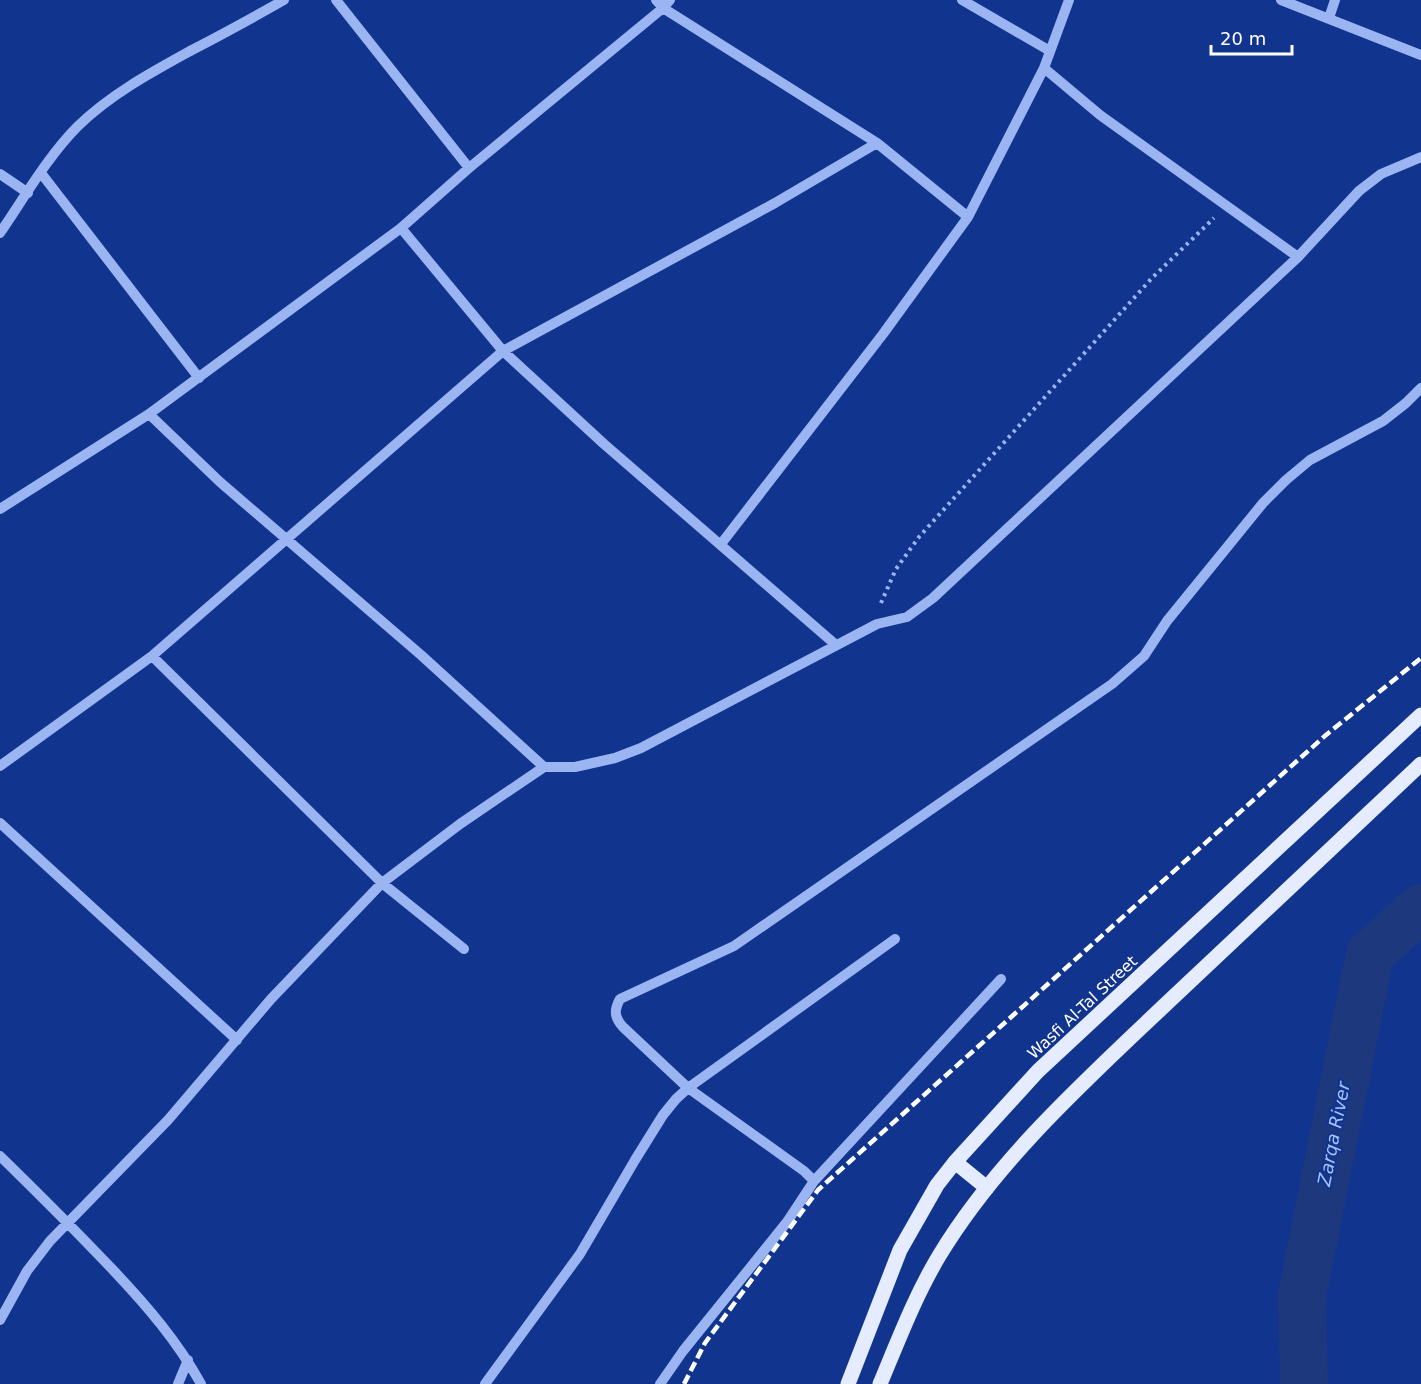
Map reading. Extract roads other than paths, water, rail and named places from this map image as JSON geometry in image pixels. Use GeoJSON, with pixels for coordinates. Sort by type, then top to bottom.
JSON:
{"type":"FeatureCollection","features":[{"type":"Feature","properties":{"kind":"main road","name":"Wasfi Al-Tal Street"},"geometry":{"type":"LineString","coordinates":[[848,1384],[900,1250],[937,1185],[955,1162],[1038,1071],[1421,715]]}},
{"type":"Feature","properties":{"kind":"main road"},"geometry":{"type":"LineString","coordinates":[[880,1384],[904,1326],[938,1257],[987,1188],[1015,1154],[1110,1058],[1421,764]]}},
{"type":"Feature","properties":{"kind":"main road"},"geometry":{"type":"LineString","coordinates":[[955,1162],[987,1188]]}},
{"type":"Feature","properties":{"kind":"street"},"geometry":{"type":"LineString","coordinates":[[0,233],[41,173],[77,127],[117,94],[171,61],[284,0]]}},
{"type":"Feature","properties":{"kind":"street"},"geometry":{"type":"LineString","coordinates":[[336,0],[469,168]]}},
{"type":"Feature","properties":{"kind":"street"},"geometry":{"type":"LineString","coordinates":[[962,0],[1050,51]]}},
{"type":"Feature","properties":{"kind":"street"},"geometry":{"type":"LineString","coordinates":[[721,544],[883,333],[968,217],[1044,68],[1069,0]]}},
{"type":"Feature","properties":{"kind":"street"},"geometry":{"type":"LineString","coordinates":[[1281,0],[1421,55]]}},
{"type":"Feature","properties":{"kind":"street"},"geometry":{"type":"LineString","coordinates":[[1329,18],[1335,0]]}},
{"type":"Feature","properties":{"kind":"street"},"geometry":{"type":"LineString","coordinates":[[0,509],[149,414],[401,228],[663,2],[877,143],[968,217]]}},
{"type":"Feature","properties":{"kind":"street"},"geometry":{"type":"LineString","coordinates":[[1044,68],[1100,115],[1298,257]]}},
{"type":"Feature","properties":{"kind":"street"},"geometry":{"type":"LineString","coordinates":[[0,766],[152,656],[503,351],[775,203],[877,143]]}},
{"type":"Feature","properties":{"kind":"street"},"geometry":{"type":"LineString","coordinates":[[0,1320],[27,1271],[50,1241],[168,1120],[271,999],[382,883],[460,824],[544,767],[575,767],[615,758],[641,748],[877,624],[907,617],[933,598],[1298,257],[1353,198],[1382,174],[1421,158]]}},
{"type":"Feature","properties":{"kind":"street"},"geometry":{"type":"LineString","coordinates":[[41,173],[199,378]]}},
{"type":"Feature","properties":{"kind":"street"},"geometry":{"type":"LineString","coordinates":[[0,174],[28,193]]}},
{"type":"Feature","properties":{"kind":"street"},"geometry":{"type":"LineString","coordinates":[[401,228],[503,351],[604,444],[836,645]]}},
{"type":"Feature","properties":{"kind":"street"},"geometry":{"type":"LineString","coordinates":[[814,1181],[688,1088],[617,1020],[615,1013],[620,999],[734,946],[1112,684],[1144,656],[1174,612],[1263,503],[1286,480],[1310,460],[1383,421],[1406,403],[1421,387]]}},
{"type":"Feature","properties":{"kind":"street"},"geometry":{"type":"LineString","coordinates":[[149,414],[220,482],[421,655],[544,767]]}},
{"type":"Feature","properties":{"kind":"street"},"geometry":{"type":"LineString","coordinates":[[152,656],[382,883],[464,949]]}},
{"type":"Feature","properties":{"kind":"street"},"geometry":{"type":"LineString","coordinates":[[0,823],[237,1040]]}},
{"type":"Feature","properties":{"kind":"street"},"geometry":{"type":"LineString","coordinates":[[486,1384],[580,1254],[663,1115],[676,1099],[688,1088],[895,939]]}},
{"type":"Feature","properties":{"kind":"street"},"geometry":{"type":"LineString","coordinates":[[660,1384],[787,1222],[814,1181],[1001,979]]}},
{"type":"Feature","properties":{"kind":"street"},"geometry":{"type":"LineString","coordinates":[[0,1156],[69,1222],[147,1306],[188,1360],[201,1384]]}},
{"type":"Feature","properties":{"kind":"street"},"geometry":{"type":"LineString","coordinates":[[178,1384],[188,1360]]}},
{"type":"Feature","properties":{"kind":"waterway","name":"Zarqa River"},"geometry":{"type":"LineString","coordinates":[[1304,1384],[1302,1295],[1370,954],[1421,908]]}},
{"type":"Feature","properties":{"kind":"railway"},"geometry":{"type":"LineString","coordinates":[[684,1384],[705,1343],[818,1190],[1326,735],[1421,658]]}}]}
